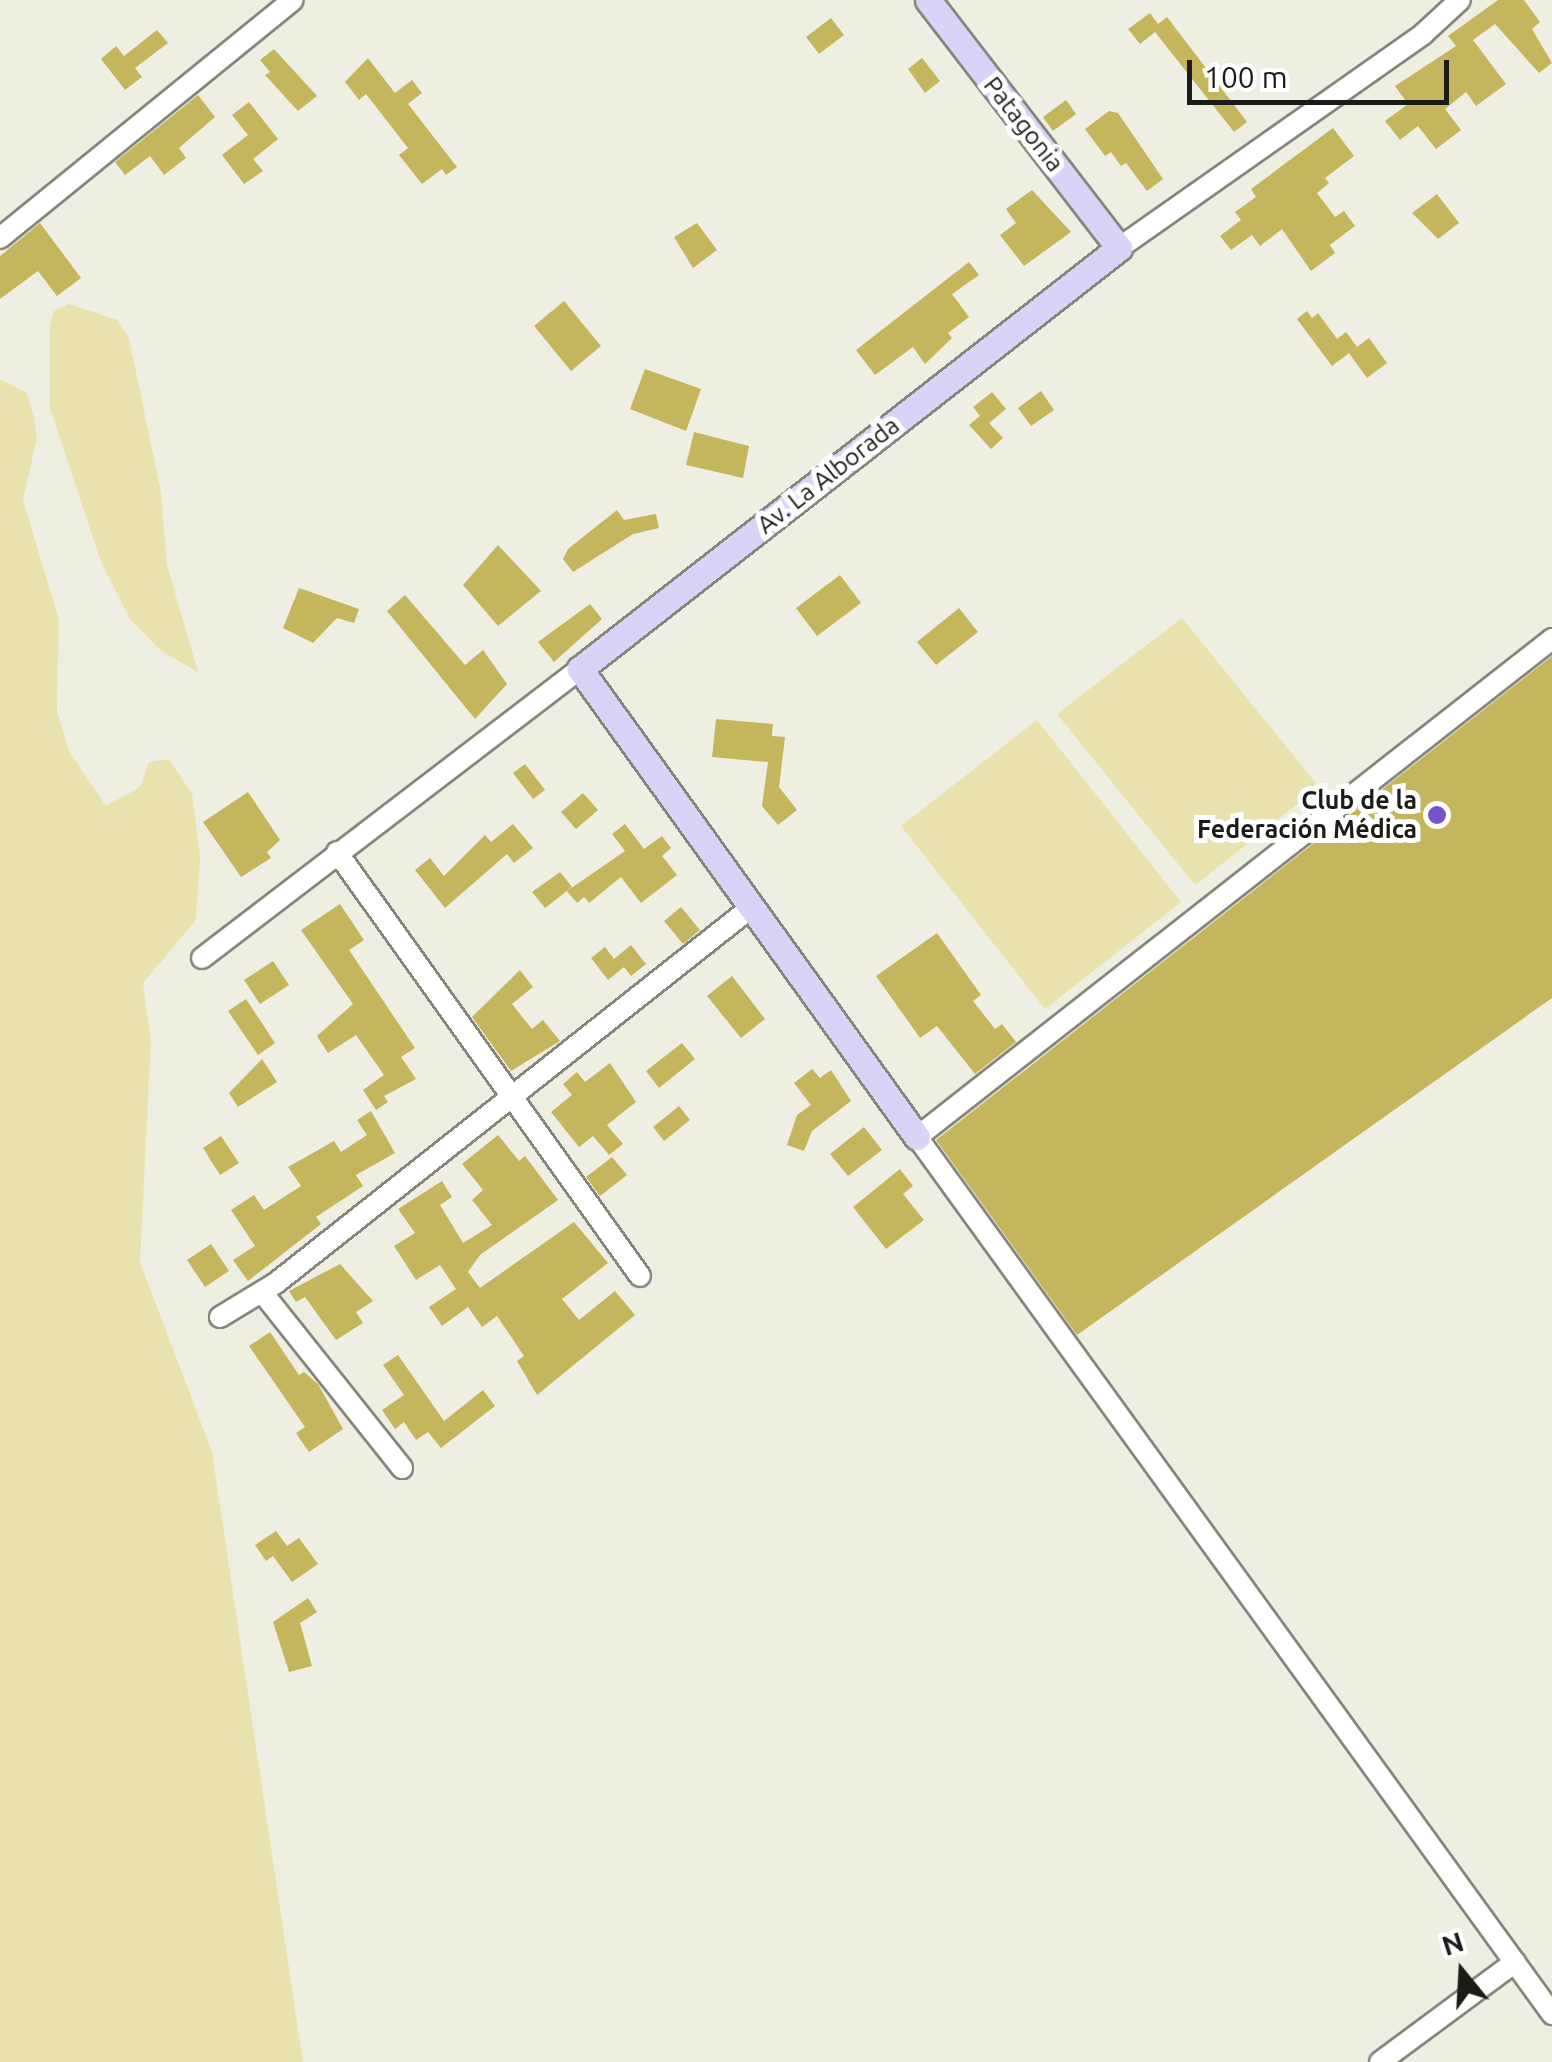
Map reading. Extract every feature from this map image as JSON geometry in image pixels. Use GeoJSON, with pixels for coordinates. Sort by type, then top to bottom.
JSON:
{"type":"FeatureCollection","features":[{"type":"Feature","properties":{"kind":"main road","name":"Patagonia"},"geometry":{"type":"LineString","coordinates":[[928,0],[1120,248]]}},
{"type":"Feature","properties":{"kind":"main road","name":"Av. La Alborada"},"geometry":{"type":"LineString","coordinates":[[580,669],[1120,248]]}},
{"type":"Feature","properties":{"kind":"main road"},"geometry":{"type":"LineString","coordinates":[[580,669],[748,910],[918,1137]]}},
{"type":"Feature","properties":{"kind":"street"},"geometry":{"type":"LineString","coordinates":[[0,238],[293,0]]}},
{"type":"Feature","properties":{"kind":"street","name":"Av. La Alborada"},"geometry":{"type":"LineString","coordinates":[[1120,248],[1423,34],[1460,0]]}},
{"type":"Feature","properties":{"kind":"street"},"geometry":{"type":"LineString","coordinates":[[1552,639],[918,1137],[1552,2014]]}},
{"type":"Feature","properties":{"kind":"street","name":"Av. La Alborada"},"geometry":{"type":"LineString","coordinates":[[202,958],[580,669]]}},
{"type":"Feature","properties":{"kind":"street"},"geometry":{"type":"LineString","coordinates":[[338,852],[640,1276]]}},
{"type":"Feature","properties":{"kind":"street"},"geometry":{"type":"LineString","coordinates":[[220,1316],[262,1292],[514,1100],[748,910]]}},
{"type":"Feature","properties":{"kind":"street"},"geometry":{"type":"LineString","coordinates":[[262,1292],[402,1468]]}},
{"type":"Feature","properties":{"kind":"street"},"geometry":{"type":"LineString","coordinates":[[1380,2062],[1515,1962]]}},
{"type":"Feature","properties":{"kind":"shaded area"},"geometry":{"type":"Polygon","coordinates":[[[69,304],[117,320],[129,338],[161,492],[167,565],[198,672],[161,651],[130,619],[101,562],[50,408],[50,325],[54,311],[69,304]]]}},
{"type":"Feature","properties":{"kind":"shaded area"},"geometry":{"type":"Polygon","coordinates":[[[0,379],[26,392],[34,418],[37,437],[23,500],[59,620],[57,711],[69,751],[106,806],[140,787],[149,762],[169,759],[192,794],[200,856],[196,920],[143,983],[151,1040],[140,1262],[212,1452],[303,2062],[0,2062],[0,379]]]}},
{"type":"Feature","properties":{"kind":"shaded area"},"geometry":{"type":"Polygon","coordinates":[[[1182,618],[1319,787],[1195,885],[1057,714],[1182,618]]]}},
{"type":"Feature","properties":{"kind":"shaded area"},"geometry":{"type":"Polygon","coordinates":[[[1037,720],[1181,902],[1045,1009],[901,826],[1037,720]]]}},
{"type":"Feature","properties":{"kind":"building"},"geometry":{"type":"Polygon","coordinates":[[[1498,0],[1524,0],[1540,22],[1532,29],[1552,63],[1539,73],[1495,24],[1473,40],[1506,84],[1476,106],[1466,92],[1445,109],[1461,130],[1436,149],[1418,126],[1400,140],[1385,121],[1408,104],[1395,86],[1456,46],[1448,36],[1498,0]]]}},
{"type":"Feature","properties":{"kind":"building"},"geometry":{"type":"Polygon","coordinates":[[[1150,13],[1158,24],[1167,17],[1247,122],[1234,132],[1155,32],[1140,44],[1128,29],[1150,13]]]}},
{"type":"Feature","properties":{"kind":"building"},"geometry":{"type":"Polygon","coordinates":[[[831,18],[844,35],[819,54],[806,37],[831,18]]]}},
{"type":"Feature","properties":{"kind":"building"},"geometry":{"type":"Polygon","coordinates":[[[157,30],[168,43],[135,68],[142,77],[125,90],[101,59],[116,46],[124,56],[157,30]]]}},
{"type":"Feature","properties":{"kind":"building"},"geometry":{"type":"Polygon","coordinates":[[[274,49],[317,96],[298,111],[265,75],[270,72],[260,60],[274,49]]]}},
{"type":"Feature","properties":{"kind":"building"},"geometry":{"type":"Polygon","coordinates":[[[368,58],[395,93],[412,80],[422,93],[408,104],[457,167],[446,175],[442,169],[422,184],[399,155],[408,148],[366,94],[359,100],[345,82],[368,58]]]}},
{"type":"Feature","properties":{"kind":"building"},"geometry":{"type":"Polygon","coordinates":[[[922,58],[940,81],[925,93],[908,69],[922,58]]]}},
{"type":"Feature","properties":{"kind":"building"},"geometry":{"type":"Polygon","coordinates":[[[198,95],[215,117],[179,148],[186,158],[164,175],[150,156],[125,175],[115,162],[198,95]]]}},
{"type":"Feature","properties":{"kind":"building"},"geometry":{"type":"Polygon","coordinates":[[[1066,100],[1076,114],[1053,131],[1043,117],[1066,100]]]}},
{"type":"Feature","properties":{"kind":"building"},"geometry":{"type":"Polygon","coordinates":[[[249,102],[278,139],[253,159],[263,171],[244,184],[222,155],[248,135],[232,115],[249,102]]]}},
{"type":"Feature","properties":{"kind":"building"},"geometry":{"type":"Polygon","coordinates":[[[1109,111],[1118,113],[1163,179],[1147,191],[1126,163],[1121,166],[1111,152],[1105,156],[1085,129],[1109,111]]]}},
{"type":"Feature","properties":{"kind":"building"},"geometry":{"type":"Polygon","coordinates":[[[1333,128],[1354,156],[1325,178],[1329,183],[1317,193],[1335,217],[1344,211],[1355,226],[1330,245],[1335,253],[1311,271],[1282,229],[1260,246],[1252,235],[1231,250],[1220,236],[1241,220],[1235,212],[1256,197],[1251,189],[1333,128]]]}},
{"type":"Feature","properties":{"kind":"building"},"geometry":{"type":"Polygon","coordinates":[[[1032,190],[1071,232],[1024,266],[1000,235],[1016,223],[1006,209],[1032,190]]]}},
{"type":"Feature","properties":{"kind":"building"},"geometry":{"type":"Polygon","coordinates":[[[1437,194],[1459,223],[1438,239],[1412,213],[1437,194]]]}},
{"type":"Feature","properties":{"kind":"building"},"geometry":{"type":"Polygon","coordinates":[[[40,223],[81,278],[57,296],[38,271],[0,299],[0,256],[40,223]]]}},
{"type":"Feature","properties":{"kind":"building"},"geometry":{"type":"Polygon","coordinates":[[[697,223],[717,250],[693,268],[674,237],[697,223]]]}},
{"type":"Feature","properties":{"kind":"building"},"geometry":{"type":"Polygon","coordinates":[[[969,262],[979,275],[952,294],[969,317],[948,333],[952,338],[925,364],[913,347],[875,375],[856,350],[969,262]]]}},
{"type":"Feature","properties":{"kind":"building"},"geometry":{"type":"Polygon","coordinates":[[[564,301],[601,346],[571,371],[534,326],[564,301]]]}},
{"type":"Feature","properties":{"kind":"building"},"geometry":{"type":"Polygon","coordinates":[[[1307,311],[1312,318],[1318,313],[1337,339],[1346,332],[1357,347],[1332,366],[1297,319],[1307,311]]]}},
{"type":"Feature","properties":{"kind":"building"},"geometry":{"type":"Polygon","coordinates":[[[1369,338],[1387,363],[1367,378],[1349,353],[1369,338]]]}},
{"type":"Feature","properties":{"kind":"building"},"geometry":{"type":"Polygon","coordinates":[[[645,369],[701,389],[686,431],[630,409],[645,369]]]}},
{"type":"Feature","properties":{"kind":"building"},"geometry":{"type":"Polygon","coordinates":[[[1041,391],[1054,410],[1031,426],[1018,408],[1041,391]]]}},
{"type":"Feature","properties":{"kind":"building"},"geometry":{"type":"Polygon","coordinates":[[[992,392],[1006,409],[989,423],[1003,438],[991,449],[969,425],[980,416],[973,407],[992,392]]]}},
{"type":"Feature","properties":{"kind":"building"},"geometry":{"type":"Polygon","coordinates":[[[694,432],[749,446],[743,478],[686,465],[694,432]]]}},
{"type":"Feature","properties":{"kind":"building"},"geometry":{"type":"Polygon","coordinates":[[[617,510],[624,520],[656,514],[659,528],[633,534],[573,572],[563,559],[568,549],[617,510]]]}},
{"type":"Feature","properties":{"kind":"building"},"geometry":{"type":"Polygon","coordinates":[[[498,545],[541,591],[498,626],[463,585],[498,545]]]}},
{"type":"Feature","properties":{"kind":"building"},"geometry":{"type":"Polygon","coordinates":[[[840,575],[861,603],[817,636],[796,608],[840,575]]]}},
{"type":"Feature","properties":{"kind":"building"},"geometry":{"type":"Polygon","coordinates":[[[299,588],[359,609],[354,623],[337,618],[313,643],[283,628],[299,588]]]}},
{"type":"Feature","properties":{"kind":"building"},"geometry":{"type":"Polygon","coordinates":[[[405,595],[465,665],[483,650],[507,684],[475,719],[387,611],[405,595]]]}},
{"type":"Feature","properties":{"kind":"building"},"geometry":{"type":"Polygon","coordinates":[[[590,604],[602,619],[554,662],[538,642],[590,604]]]}},
{"type":"Feature","properties":{"kind":"building"},"geometry":{"type":"Polygon","coordinates":[[[959,608],[978,632],[936,665],[917,642],[959,608]]]}},
{"type":"Feature","properties":{"kind":"building","name":"Club de la Federación Médica"},"geometry":{"type":"Polygon","coordinates":[[[1552,656],[1552,998],[1077,1335],[936,1140],[1552,656]]]}},
{"type":"Feature","properties":{"kind":"building"},"geometry":{"type":"Polygon","coordinates":[[[716,719],[773,724],[772,736],[785,737],[779,787],[797,810],[778,825],[762,806],[768,762],[712,757],[716,719]]]}},
{"type":"Feature","properties":{"kind":"building"},"geometry":{"type":"Polygon","coordinates":[[[525,764],[545,790],[533,799],[513,773],[525,764]]]}},
{"type":"Feature","properties":{"kind":"building"},"geometry":{"type":"Polygon","coordinates":[[[248,792],[280,840],[267,852],[271,858],[241,877],[203,822],[248,792]]]}},
{"type":"Feature","properties":{"kind":"building"},"geometry":{"type":"Polygon","coordinates":[[[583,793],[598,810],[576,829],[561,812],[583,793]]]}},
{"type":"Feature","properties":{"kind":"building"},"geometry":{"type":"Polygon","coordinates":[[[513,824],[533,848],[514,863],[507,854],[445,908],[415,870],[430,858],[444,876],[485,835],[491,842],[513,824]]]}},
{"type":"Feature","properties":{"kind":"building"},"geometry":{"type":"Polygon","coordinates":[[[625,824],[644,849],[662,836],[671,848],[662,856],[677,875],[641,903],[621,877],[589,903],[584,897],[577,903],[567,891],[625,851],[612,834],[625,824]]]}},
{"type":"Feature","properties":{"kind":"building"},"geometry":{"type":"Polygon","coordinates":[[[560,872],[572,887],[545,908],[532,892],[560,872]]]}},
{"type":"Feature","properties":{"kind":"building"},"geometry":{"type":"Polygon","coordinates":[[[340,904],[364,940],[349,950],[415,1048],[401,1057],[416,1079],[384,1096],[388,1102],[376,1110],[363,1090],[384,1075],[356,1035],[328,1053],[317,1036],[353,1004],[301,930],[340,904]]]}},
{"type":"Feature","properties":{"kind":"building"},"geometry":{"type":"Polygon","coordinates":[[[681,907],[700,930],[683,944],[664,921],[681,907]]]}},
{"type":"Feature","properties":{"kind":"building"},"geometry":{"type":"Polygon","coordinates":[[[937,933],[981,995],[973,1001],[995,1029],[1002,1024],[1016,1042],[975,1074],[937,1026],[920,1038],[876,976],[937,933]]]}},
{"type":"Feature","properties":{"kind":"building"},"geometry":{"type":"Polygon","coordinates":[[[631,945],[646,964],[631,976],[624,967],[608,980],[591,958],[605,947],[614,959],[631,945]]]}},
{"type":"Feature","properties":{"kind":"building"},"geometry":{"type":"Polygon","coordinates":[[[273,961],[289,985],[260,1004],[244,980],[273,961]]]}},
{"type":"Feature","properties":{"kind":"building"},"geometry":{"type":"Polygon","coordinates":[[[520,970],[533,987],[512,1004],[532,1029],[543,1020],[560,1041],[511,1071],[472,1017],[520,970]]]}},
{"type":"Feature","properties":{"kind":"building"},"geometry":{"type":"Polygon","coordinates":[[[732,976],[765,1019],[741,1038],[707,996],[732,976]]]}},
{"type":"Feature","properties":{"kind":"building"},"geometry":{"type":"Polygon","coordinates":[[[246,999],[275,1043],[258,1055],[228,1011],[246,999]]]}},
{"type":"Feature","properties":{"kind":"building"},"geometry":{"type":"Polygon","coordinates":[[[682,1043],[695,1059],[659,1088],[646,1071],[682,1043]]]}},
{"type":"Feature","properties":{"kind":"building"},"geometry":{"type":"Polygon","coordinates":[[[262,1059],[277,1082],[238,1107],[229,1093],[262,1059]]]}},
{"type":"Feature","properties":{"kind":"building"},"geometry":{"type":"Polygon","coordinates":[[[610,1063],[636,1102],[607,1125],[623,1144],[609,1155],[593,1136],[579,1147],[551,1112],[572,1095],[563,1084],[577,1072],[585,1082],[610,1063]]]}},
{"type":"Feature","properties":{"kind":"building"},"geometry":{"type":"Polygon","coordinates":[[[812,1069],[820,1078],[831,1070],[851,1101],[812,1131],[804,1151],[787,1145],[797,1115],[811,1105],[794,1083],[812,1069]]]}},
{"type":"Feature","properties":{"kind":"building"},"geometry":{"type":"Polygon","coordinates":[[[679,1106],[690,1120],[664,1141],[653,1127],[679,1106]]]}},
{"type":"Feature","properties":{"kind":"building"},"geometry":{"type":"Polygon","coordinates":[[[371,1111],[395,1153],[356,1175],[363,1186],[316,1217],[321,1224],[248,1281],[233,1260],[255,1246],[231,1210],[254,1195],[264,1210],[301,1186],[288,1167],[334,1141],[341,1152],[367,1135],[357,1120],[371,1111]]]}},
{"type":"Feature","properties":{"kind":"building"},"geometry":{"type":"Polygon","coordinates":[[[864,1127],[882,1150],[848,1176],[830,1154],[864,1127]]]}},
{"type":"Feature","properties":{"kind":"building"},"geometry":{"type":"Polygon","coordinates":[[[498,1135],[519,1161],[525,1156],[558,1200],[480,1255],[468,1272],[480,1288],[574,1222],[608,1263],[562,1299],[579,1320],[615,1291],[635,1315],[537,1395],[517,1361],[524,1356],[497,1316],[482,1327],[468,1307],[442,1326],[429,1307],[456,1289],[440,1265],[416,1280],[394,1246],[415,1233],[398,1209],[442,1181],[452,1197],[440,1205],[463,1243],[492,1225],[472,1200],[483,1190],[462,1164],[498,1135]]]}},
{"type":"Feature","properties":{"kind":"building"},"geometry":{"type":"Polygon","coordinates":[[[221,1136],[239,1163],[220,1175],[203,1148],[221,1136]]]}},
{"type":"Feature","properties":{"kind":"building"},"geometry":{"type":"Polygon","coordinates":[[[612,1157],[627,1175],[600,1196],[586,1177],[612,1157]]]}},
{"type":"Feature","properties":{"kind":"building"},"geometry":{"type":"Polygon","coordinates":[[[900,1169],[913,1186],[903,1194],[924,1220],[886,1249],[853,1207],[900,1169]]]}},
{"type":"Feature","properties":{"kind":"building"},"geometry":{"type":"Polygon","coordinates":[[[211,1244],[229,1271],[205,1287],[187,1260],[211,1244]]]}},
{"type":"Feature","properties":{"kind":"building"},"geometry":{"type":"Polygon","coordinates":[[[340,1264],[373,1301],[356,1312],[363,1323],[336,1340],[305,1297],[296,1302],[289,1291],[340,1264]]]}},
{"type":"Feature","properties":{"kind":"building"},"geometry":{"type":"Polygon","coordinates":[[[270,1332],[299,1375],[304,1372],[318,1384],[343,1429],[309,1452],[296,1433],[305,1427],[249,1346],[270,1332]]]}},
{"type":"Feature","properties":{"kind":"building"},"geometry":{"type":"Polygon","coordinates":[[[398,1355],[444,1421],[483,1390],[495,1406],[441,1448],[428,1432],[416,1440],[404,1422],[395,1429],[382,1410],[404,1395],[383,1365],[398,1355]]]}},
{"type":"Feature","properties":{"kind":"building"},"geometry":{"type":"Polygon","coordinates":[[[276,1531],[287,1546],[299,1538],[318,1564],[292,1582],[273,1556],[266,1561],[255,1545],[276,1531]]]}},
{"type":"Feature","properties":{"kind":"building"},"geometry":{"type":"Polygon","coordinates":[[[308,1598],[317,1612],[300,1623],[312,1666],[289,1672],[273,1622],[308,1598]]]}},
{"type":"Feature","properties":{"kind":"place","name":"Club de la Federación Médica"},"geometry":{"type":"Point","coordinates":[1437,815]}}]}
